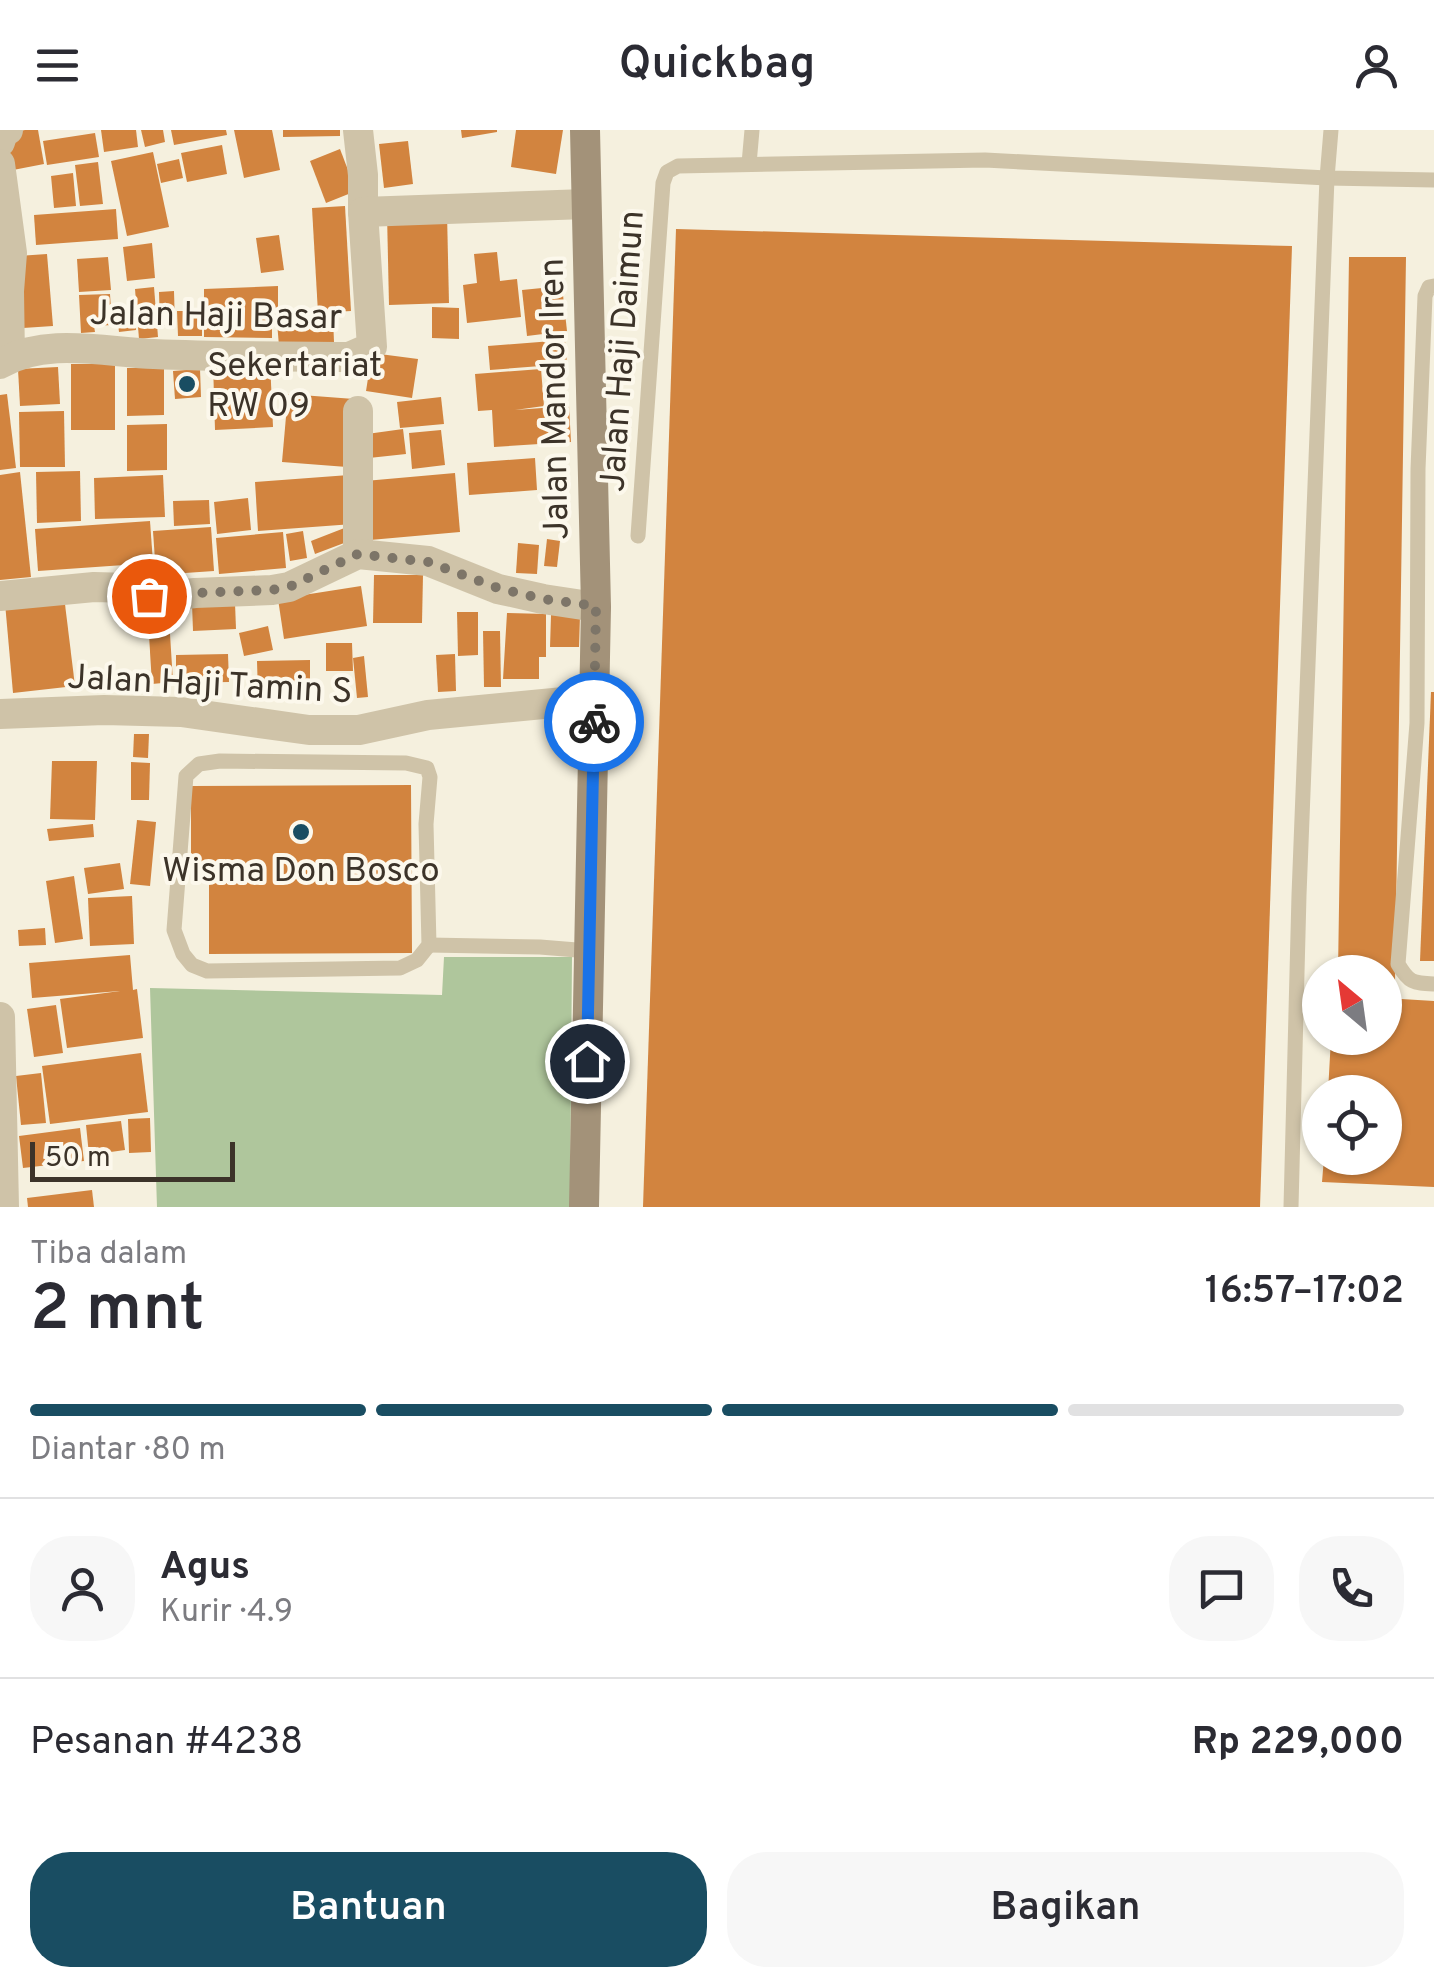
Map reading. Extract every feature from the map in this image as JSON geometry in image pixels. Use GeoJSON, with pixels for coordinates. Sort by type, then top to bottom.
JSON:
{"type":"FeatureCollection","features":[{"type":"Feature","properties":{"kind":"street"},"geometry":{"type":"LineString","coordinates":[[0,142],[8,130]]}},
{"type":"Feature","properties":{"kind":"street"},"geometry":{"type":"LineString","coordinates":[[358,130],[363,212],[586,204]]}},
{"type":"Feature","properties":{"kind":"street","name":"Jalan Mandor Iren"},"geometry":{"type":"LineString","coordinates":[[584,1207],[596,606],[585,130]]}},
{"type":"Feature","properties":{"kind":"street"},"geometry":{"type":"LineString","coordinates":[[0,164],[12,253],[5,361]]}},
{"type":"Feature","properties":{"kind":"street","name":"Jalan Haji Basar"},"geometry":{"type":"LineString","coordinates":[[5,361],[46,350],[349,357],[370,350],[373,337],[363,212]]}},
{"type":"Feature","properties":{"kind":"street"},"geometry":{"type":"LineString","coordinates":[[358,411],[358,554]]}},
{"type":"Feature","properties":{"kind":"street"},"geometry":{"type":"LineString","coordinates":[[0,596],[94,588],[130,588],[153,598],[272,590],[289,587],[358,554],[428,562],[498,588],[596,606]]}},
{"type":"Feature","properties":{"kind":"street","name":"Jalan Haji Tamin S"},"geometry":{"type":"LineString","coordinates":[[0,714],[181,712],[309,730],[359,730],[428,715],[595,698]]}},
{"type":"Feature","properties":{"kind":"street"},"geometry":{"type":"LineString","coordinates":[[0,1018],[4,1207]]}},
{"type":"Feature","properties":{"kind":"lane"},"geometry":{"type":"LineString","coordinates":[[749,164],[752,130]]}},
{"type":"Feature","properties":{"kind":"lane"},"geometry":{"type":"LineString","coordinates":[[1291,1207],[1298,915],[1331,130]]}},
{"type":"Feature","properties":{"kind":"lane","name":"Jalan Haji Daimun"},"geometry":{"type":"LineString","coordinates":[[638,536],[663,183],[667,172],[678,166],[985,160],[1434,180]]}},
{"type":"Feature","properties":{"kind":"lane"},"geometry":{"type":"LineString","coordinates":[[1434,286],[1428,287],[1425,296],[1428,360],[1418,469],[1417,724],[1398,964],[1413,983],[1434,984]]}},
{"type":"Feature","properties":{"kind":"lane"},"geometry":{"type":"LineString","coordinates":[[220,761],[406,762],[427,768],[429,945],[417,960],[400,968],[207,971],[192,964],[182,954],[174,930],[186,776],[199,764],[220,761]]}},
{"type":"Feature","properties":{"kind":"lane"},"geometry":{"type":"LineString","coordinates":[[429,945],[589,952]]}},
{"type":"Feature","properties":{"kind":"green space"},"geometry":{"type":"Polygon","coordinates":[[[444,957],[572,957],[570,1207],[157,1207],[150,988],[442,995],[444,957]]]}},
{"type":"Feature","properties":{"kind":"building"},"geometry":{"type":"Polygon","coordinates":[[[38,130],[44,164],[13,170],[6,134],[38,130]]]}},
{"type":"Feature","properties":{"kind":"building"},"geometry":{"type":"Polygon","coordinates":[[[101,130],[136,130],[138,147],[104,152],[101,130]]]}},
{"type":"Feature","properties":{"kind":"building"},"geometry":{"type":"Polygon","coordinates":[[[141,130],[163,130],[165,142],[145,147],[141,130]]]}},
{"type":"Feature","properties":{"kind":"building"},"geometry":{"type":"Polygon","coordinates":[[[171,130],[226,130],[227,135],[174,145],[171,130]]]}},
{"type":"Feature","properties":{"kind":"building"},"geometry":{"type":"Polygon","coordinates":[[[234,130],[272,130],[280,170],[244,178],[234,130]]]}},
{"type":"Feature","properties":{"kind":"building"},"geometry":{"type":"Polygon","coordinates":[[[283,130],[340,130],[340,136],[283,137],[283,130]]]}},
{"type":"Feature","properties":{"kind":"building"},"geometry":{"type":"Polygon","coordinates":[[[461,130],[497,130],[497,132],[462,138],[461,130]]]}},
{"type":"Feature","properties":{"kind":"building"},"geometry":{"type":"Polygon","coordinates":[[[516,130],[563,130],[556,174],[511,167],[516,130]]]}},
{"type":"Feature","properties":{"kind":"building"},"geometry":{"type":"Polygon","coordinates":[[[95,133],[99,157],[47,165],[43,141],[95,133]]]}},
{"type":"Feature","properties":{"kind":"building"},"geometry":{"type":"Polygon","coordinates":[[[408,141],[413,184],[384,188],[379,144],[408,141]]]}},
{"type":"Feature","properties":{"kind":"building"},"geometry":{"type":"Polygon","coordinates":[[[222,145],[227,174],[187,182],[181,153],[222,145]]]}},
{"type":"Feature","properties":{"kind":"building"},"geometry":{"type":"Polygon","coordinates":[[[340,149],[356,191],[326,203],[310,161],[340,149]]]}},
{"type":"Feature","properties":{"kind":"building"},"geometry":{"type":"Polygon","coordinates":[[[153,152],[169,227],[127,236],[111,161],[153,152]]]}},
{"type":"Feature","properties":{"kind":"building"},"geometry":{"type":"Polygon","coordinates":[[[179,159],[183,178],[161,183],[157,164],[179,159]]]}},
{"type":"Feature","properties":{"kind":"building"},"geometry":{"type":"Polygon","coordinates":[[[98,162],[103,204],[80,206],[75,165],[98,162]]]}},
{"type":"Feature","properties":{"kind":"building"},"geometry":{"type":"Polygon","coordinates":[[[73,173],[76,206],[54,208],[51,176],[73,173]]]}},
{"type":"Feature","properties":{"kind":"building"},"geometry":{"type":"Polygon","coordinates":[[[345,206],[351,311],[318,313],[312,208],[345,206]]]}},
{"type":"Feature","properties":{"kind":"building"},"geometry":{"type":"Polygon","coordinates":[[[116,209],[118,239],[36,245],[34,215],[116,209]]]}},
{"type":"Feature","properties":{"kind":"building"},"geometry":{"type":"Polygon","coordinates":[[[447,213],[449,303],[389,305],[387,214],[447,213]]]}},
{"type":"Feature","properties":{"kind":"building"},"geometry":{"type":"Polygon","coordinates":[[[676,229],[1292,246],[1260,1207],[643,1207],[676,229]]]}},
{"type":"Feature","properties":{"kind":"building"},"geometry":{"type":"Polygon","coordinates":[[[279,235],[284,270],[261,273],[256,238],[279,235]]]}},
{"type":"Feature","properties":{"kind":"building"},"geometry":{"type":"Polygon","coordinates":[[[152,243],[155,278],[127,281],[123,247],[152,243]]]}},
{"type":"Feature","properties":{"kind":"building"},"geometry":{"type":"Polygon","coordinates":[[[497,252],[500,281],[517,279],[521,317],[467,323],[463,285],[477,283],[474,254],[497,252]]]}},
{"type":"Feature","properties":{"kind":"building"},"geometry":{"type":"Polygon","coordinates":[[[47,254],[53,326],[23,328],[18,256],[47,254]]]}},
{"type":"Feature","properties":{"kind":"building"},"geometry":{"type":"Polygon","coordinates":[[[108,257],[111,290],[79,292],[77,259],[108,257]]]}},
{"type":"Feature","properties":{"kind":"building"},"geometry":{"type":"Polygon","coordinates":[[[1349,257],[1406,257],[1395,955],[1338,955],[1349,257]]]}},
{"type":"Feature","properties":{"kind":"building"},"geometry":{"type":"Polygon","coordinates":[[[278,286],[278,308],[272,309],[272,338],[204,337],[204,289],[278,286]]]}},
{"type":"Feature","properties":{"kind":"building"},"geometry":{"type":"Polygon","coordinates":[[[562,286],[567,331],[527,336],[522,290],[562,286]]]}},
{"type":"Feature","properties":{"kind":"building"},"geometry":{"type":"Polygon","coordinates":[[[154,287],[158,337],[139,339],[135,289],[154,287]]]}},
{"type":"Feature","properties":{"kind":"building"},"geometry":{"type":"Polygon","coordinates":[[[174,291],[175,326],[160,326],[159,292],[174,291]]]}},
{"type":"Feature","properties":{"kind":"building"},"geometry":{"type":"Polygon","coordinates":[[[110,294],[112,325],[94,326],[95,332],[81,333],[79,295],[110,294]]]}},
{"type":"Feature","properties":{"kind":"building"},"geometry":{"type":"Polygon","coordinates":[[[133,307],[136,330],[119,332],[116,309],[133,307]]]}},
{"type":"Feature","properties":{"kind":"building"},"geometry":{"type":"Polygon","coordinates":[[[432,307],[459,308],[459,339],[432,338],[432,307]]]}},
{"type":"Feature","properties":{"kind":"building"},"geometry":{"type":"Polygon","coordinates":[[[177,311],[202,311],[202,336],[178,336],[177,311]]]}},
{"type":"Feature","properties":{"kind":"building"},"geometry":{"type":"Polygon","coordinates":[[[333,318],[334,342],[279,346],[277,322],[333,318]]]}},
{"type":"Feature","properties":{"kind":"building"},"geometry":{"type":"Polygon","coordinates":[[[565,340],[567,364],[490,370],[488,346],[565,340]]]}},
{"type":"Feature","properties":{"kind":"building"},"geometry":{"type":"Polygon","coordinates":[[[372,353],[418,359],[412,398],[366,391],[372,353]]]}},
{"type":"Feature","properties":{"kind":"building"},"geometry":{"type":"Polygon","coordinates":[[[270,361],[273,427],[215,430],[213,363],[270,361]]]}},
{"type":"Feature","properties":{"kind":"building"},"geometry":{"type":"Polygon","coordinates":[[[71,364],[115,364],[115,430],[71,430],[71,364]]]}},
{"type":"Feature","properties":{"kind":"building"},"geometry":{"type":"Polygon","coordinates":[[[58,367],[60,404],[20,406],[18,369],[58,367]]]}},
{"type":"Feature","properties":{"kind":"building"},"geometry":{"type":"Polygon","coordinates":[[[127,368],[164,368],[164,415],[127,416],[127,368]]]}},
{"type":"Feature","properties":{"kind":"building","name":"Sekertariat RW 09"},"geometry":{"type":"Polygon","coordinates":[[[200,369],[201,397],[175,399],[173,371],[200,369]]]}},
{"type":"Feature","properties":{"kind":"building"},"geometry":{"type":"Polygon","coordinates":[[[541,369],[544,406],[515,410],[569,406],[571,442],[494,447],[492,410],[478,411],[475,374],[541,369]]]}},
{"type":"Feature","properties":{"kind":"building"},"geometry":{"type":"Polygon","coordinates":[[[7,394],[16,468],[0,470],[0,395],[7,394]]]}},
{"type":"Feature","properties":{"kind":"building"},"geometry":{"type":"Polygon","coordinates":[[[288,394],[354,399],[347,467],[282,462],[288,394]]]}},
{"type":"Feature","properties":{"kind":"building"},"geometry":{"type":"Polygon","coordinates":[[[441,397],[444,424],[400,428],[397,402],[441,397]]]}},
{"type":"Feature","properties":{"kind":"building"},"geometry":{"type":"Polygon","coordinates":[[[64,411],[65,467],[20,467],[19,412],[64,411]]]}},
{"type":"Feature","properties":{"kind":"building"},"geometry":{"type":"Polygon","coordinates":[[[167,424],[167,470],[127,471],[127,425],[167,424]]]}},
{"type":"Feature","properties":{"kind":"building"},"geometry":{"type":"Polygon","coordinates":[[[403,429],[406,454],[369,458],[367,434],[403,429]]]}},
{"type":"Feature","properties":{"kind":"building"},"geometry":{"type":"Polygon","coordinates":[[[441,430],[445,465],[412,469],[409,433],[441,430]]]}},
{"type":"Feature","properties":{"kind":"building"},"geometry":{"type":"Polygon","coordinates":[[[535,458],[537,490],[469,495],[467,463],[535,458]]]}},
{"type":"Feature","properties":{"kind":"building"},"geometry":{"type":"Polygon","coordinates":[[[80,471],[81,521],[37,523],[36,472],[80,471]]]}},
{"type":"Feature","properties":{"kind":"building"},"geometry":{"type":"Polygon","coordinates":[[[20,472],[31,577],[0,580],[0,475],[20,472]]]}},
{"type":"Feature","properties":{"kind":"building"},"geometry":{"type":"Polygon","coordinates":[[[455,473],[460,532],[370,540],[365,481],[455,473]]]}},
{"type":"Feature","properties":{"kind":"building"},"geometry":{"type":"Polygon","coordinates":[[[163,475],[165,517],[95,519],[94,478],[163,475]]]}},
{"type":"Feature","properties":{"kind":"building"},"geometry":{"type":"Polygon","coordinates":[[[349,475],[353,524],[258,531],[255,482],[349,475]]]}},
{"type":"Feature","properties":{"kind":"building"},"geometry":{"type":"Polygon","coordinates":[[[248,498],[251,530],[217,534],[214,502],[248,498]]]}},
{"type":"Feature","properties":{"kind":"building"},"geometry":{"type":"Polygon","coordinates":[[[209,500],[210,524],[174,526],[173,501],[209,500]]]}},
{"type":"Feature","properties":{"kind":"building"},"geometry":{"type":"Polygon","coordinates":[[[150,521],[153,563],[38,571],[35,529],[150,521]]]}},
{"type":"Feature","properties":{"kind":"building"},"geometry":{"type":"Polygon","coordinates":[[[211,527],[214,571],[156,575],[153,531],[211,527]]]}},
{"type":"Feature","properties":{"kind":"building"},"geometry":{"type":"Polygon","coordinates":[[[347,527],[352,540],[315,554],[311,541],[347,527]]]}},
{"type":"Feature","properties":{"kind":"building"},"geometry":{"type":"Polygon","coordinates":[[[303,531],[307,558],[290,561],[286,534],[303,531]]]}},
{"type":"Feature","properties":{"kind":"building"},"geometry":{"type":"Polygon","coordinates":[[[283,532],[286,568],[219,574],[216,538],[283,532]]]}},
{"type":"Feature","properties":{"kind":"building"},"geometry":{"type":"Polygon","coordinates":[[[547,539],[560,541],[557,567],[544,566],[547,539]]]}},
{"type":"Feature","properties":{"kind":"building"},"geometry":{"type":"Polygon","coordinates":[[[518,543],[539,545],[537,574],[516,573],[518,543]]]}},
{"type":"Feature","properties":{"kind":"building"},"geometry":{"type":"Polygon","coordinates":[[[374,575],[423,575],[422,623],[373,623],[374,575]]]}},
{"type":"Feature","properties":{"kind":"building"},"geometry":{"type":"Polygon","coordinates":[[[361,586],[367,626],[284,639],[278,599],[361,586]]]}},
{"type":"Feature","properties":{"kind":"building"},"geometry":{"type":"Polygon","coordinates":[[[64,596],[75,686],[13,693],[5,603],[64,596]]]}},
{"type":"Feature","properties":{"kind":"building"},"geometry":{"type":"Polygon","coordinates":[[[235,603],[236,629],[193,631],[192,604],[235,603]]]}},
{"type":"Feature","properties":{"kind":"building"},"geometry":{"type":"Polygon","coordinates":[[[457,612],[478,612],[478,655],[458,656],[457,612]]]}},
{"type":"Feature","properties":{"kind":"building"},"geometry":{"type":"Polygon","coordinates":[[[507,613],[546,614],[546,657],[539,657],[539,679],[503,679],[507,613]]]}},
{"type":"Feature","properties":{"kind":"building"},"geometry":{"type":"Polygon","coordinates":[[[551,615],[580,616],[579,647],[550,647],[551,615]]]}},
{"type":"Feature","properties":{"kind":"building"},"geometry":{"type":"Polygon","coordinates":[[[169,618],[173,682],[152,684],[148,619],[169,618]]]}},
{"type":"Feature","properties":{"kind":"building"},"geometry":{"type":"Polygon","coordinates":[[[268,626],[273,650],[244,656],[239,633],[268,626]]]}},
{"type":"Feature","properties":{"kind":"building"},"geometry":{"type":"Polygon","coordinates":[[[483,631],[500,631],[501,687],[484,687],[483,631]]]}},
{"type":"Feature","properties":{"kind":"building"},"geometry":{"type":"Polygon","coordinates":[[[326,643],[352,643],[353,671],[326,671],[326,643]]]}},
{"type":"Feature","properties":{"kind":"building"},"geometry":{"type":"Polygon","coordinates":[[[228,654],[229,682],[176,683],[176,655],[228,654]]]}},
{"type":"Feature","properties":{"kind":"building"},"geometry":{"type":"Polygon","coordinates":[[[455,654],[456,691],[438,692],[436,655],[455,654]]]}},
{"type":"Feature","properties":{"kind":"building"},"geometry":{"type":"Polygon","coordinates":[[[364,656],[368,697],[357,698],[353,658],[364,656]]]}},
{"type":"Feature","properties":{"kind":"building"},"geometry":{"type":"Polygon","coordinates":[[[310,660],[310,694],[258,694],[257,661],[310,660]]]}},
{"type":"Feature","properties":{"kind":"building"},"geometry":{"type":"Polygon","coordinates":[[[1431,692],[1434,961],[1420,961],[1431,692]]]}},
{"type":"Feature","properties":{"kind":"building"},"geometry":{"type":"Polygon","coordinates":[[[134,734],[149,734],[148,758],[133,757],[134,734]]]}},
{"type":"Feature","properties":{"kind":"building"},"geometry":{"type":"Polygon","coordinates":[[[52,761],[97,761],[95,820],[50,819],[52,761]]]}},
{"type":"Feature","properties":{"kind":"building"},"geometry":{"type":"Polygon","coordinates":[[[131,762],[150,763],[149,800],[131,800],[131,762]]]}},
{"type":"Feature","properties":{"kind":"building","name":"Wisma Don Bosco"},"geometry":{"type":"Polygon","coordinates":[[[411,785],[412,953],[209,954],[209,878],[191,878],[191,786],[411,785]]]}},
{"type":"Feature","properties":{"kind":"building"},"geometry":{"type":"Polygon","coordinates":[[[137,820],[156,822],[150,886],[130,884],[137,820]]]}},
{"type":"Feature","properties":{"kind":"building"},"geometry":{"type":"Polygon","coordinates":[[[93,824],[94,837],[49,841],[47,829],[93,824]]]}},
{"type":"Feature","properties":{"kind":"building"},"geometry":{"type":"Polygon","coordinates":[[[120,863],[124,889],[88,894],[84,868],[120,863]]]}},
{"type":"Feature","properties":{"kind":"building"},"geometry":{"type":"Polygon","coordinates":[[[74,876],[83,939],[55,943],[46,881],[74,876]]]}},
{"type":"Feature","properties":{"kind":"building"},"geometry":{"type":"Polygon","coordinates":[[[132,896],[134,944],[90,946],[88,898],[132,896]]]}},
{"type":"Feature","properties":{"kind":"building"},"geometry":{"type":"Polygon","coordinates":[[[45,928],[46,945],[19,946],[18,930],[45,928]]]}},
{"type":"Feature","properties":{"kind":"building"},"geometry":{"type":"Polygon","coordinates":[[[130,955],[143,1038],[67,1048],[60,999],[120,991],[32,998],[29,963],[130,955]]]}},
{"type":"Feature","properties":{"kind":"building"},"geometry":{"type":"Polygon","coordinates":[[[1402,999],[1434,1001],[1434,1187],[1322,1182],[1323,1175],[1402,1175],[1402,1075],[1329,1075],[1330,1055],[1402,1055],[1402,999]]]}},
{"type":"Feature","properties":{"kind":"building"},"geometry":{"type":"Polygon","coordinates":[[[56,1005],[63,1053],[34,1057],[27,1009],[56,1005]]]}},
{"type":"Feature","properties":{"kind":"building"},"geometry":{"type":"Polygon","coordinates":[[[141,1053],[148,1112],[50,1124],[42,1066],[141,1053]]]}},
{"type":"Feature","properties":{"kind":"building"},"geometry":{"type":"Polygon","coordinates":[[[41,1073],[46,1123],[21,1125],[16,1076],[41,1073]]]}},
{"type":"Feature","properties":{"kind":"building"},"geometry":{"type":"Polygon","coordinates":[[[150,1118],[151,1152],[129,1153],[128,1119],[150,1118]]]}},
{"type":"Feature","properties":{"kind":"building"},"geometry":{"type":"Polygon","coordinates":[[[121,1121],[125,1150],[89,1155],[86,1125],[121,1121]]]}},
{"type":"Feature","properties":{"kind":"building"},"geometry":{"type":"Polygon","coordinates":[[[80,1128],[84,1161],[23,1168],[19,1136],[80,1128]]]}},
{"type":"Feature","properties":{"kind":"building"},"geometry":{"type":"Polygon","coordinates":[[[92,1190],[94,1207],[28,1207],[27,1198],[92,1190]]]}},
{"type":"Feature","properties":{"kind":"way so far"},"geometry":{"type":"LineString","coordinates":[[149,596],[289,587],[358,554],[434,563],[498,588],[596,606],[594,722]]}},
{"type":"Feature","properties":{"kind":"place","name":"Sekertariat RW 09"},"geometry":{"type":"Point","coordinates":[187,384]}},
{"type":"Feature","properties":{"kind":"place","name":"Wisma Don Bosco"},"geometry":{"type":"Point","coordinates":[301,832]}},
{"type":"Feature","properties":{"kind":"route"},"geometry":{"type":"LineString","coordinates":[[587,1061],[594,722]]}}]}
